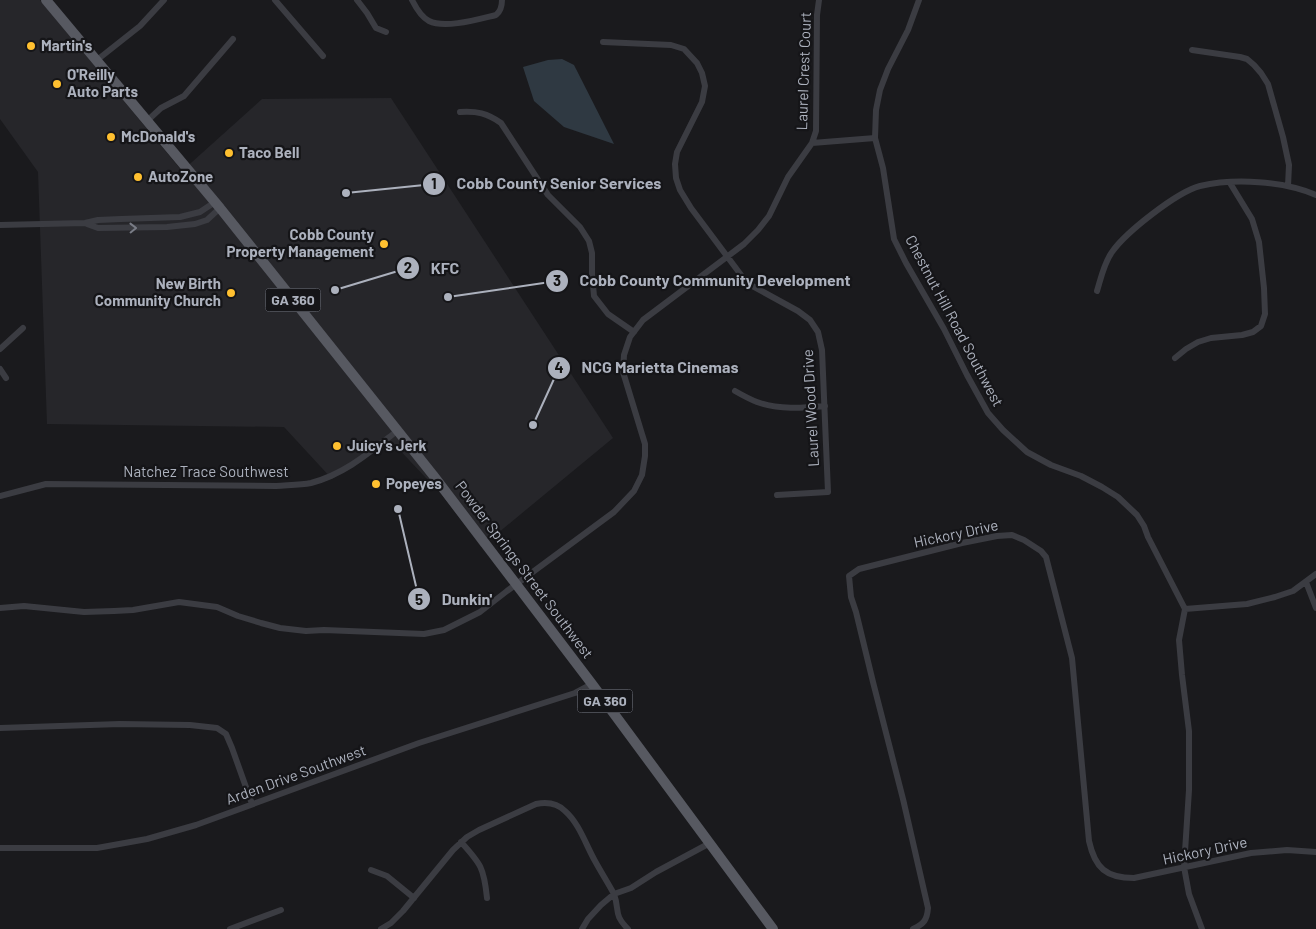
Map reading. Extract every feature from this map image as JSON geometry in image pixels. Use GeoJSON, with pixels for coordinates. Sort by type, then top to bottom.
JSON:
{"type":"FeatureCollection","features":[{"type":"Feature","properties":{"kind":"main road","name":"GA 360"},"geometry":{"type":"LineString","coordinates":[[46,0],[147,121]]}},
{"type":"Feature","properties":{"kind":"main road","name":"Powder Springs Street Southwest"},"geometry":{"type":"LineString","coordinates":[[147,121],[218,205],[433,475],[592,684],[773,929]]}},
{"type":"Feature","properties":{"kind":"street"},"geometry":{"type":"LineString","coordinates":[[96,60],[140,26],[164,0]]}},
{"type":"Feature","properties":{"kind":"street"},"geometry":{"type":"LineString","coordinates":[[275,0],[323,56]]}},
{"type":"Feature","properties":{"kind":"street"},"geometry":{"type":"LineString","coordinates":[[357,0],[376,28],[386,32]]}},
{"type":"Feature","properties":{"kind":"street"},"geometry":{"type":"LineString","coordinates":[[412,0],[428,21],[454,24],[496,15],[501,9],[502,0]]}},
{"type":"Feature","properties":{"kind":"street","name":"Laurel Crest Court"},"geometry":{"type":"LineString","coordinates":[[812,143],[816,131],[817,15],[819,0]]}},
{"type":"Feature","properties":{"kind":"street","name":"Chestnut Hill Road Southwest"},"geometry":{"type":"LineString","coordinates":[[919,0],[908,30],[880,90],[876,110],[875,138],[883,168],[894,239],[988,413],[1027,452],[1050,465],[1081,476],[1102,487],[1131,508],[1144,526],[1184,610]]}},
{"type":"Feature","properties":{"kind":"street"},"geometry":{"type":"LineString","coordinates":[[147,121],[161,108],[184,96],[233,39]]}},
{"type":"Feature","properties":{"kind":"street","name":"Laurel Wood Drive"},"geometry":{"type":"LineString","coordinates":[[603,42],[672,45],[684,50],[697,63],[705,86],[702,102],[677,152],[675,164],[676,178],[680,190],[746,283],[798,311],[810,320],[818,332],[822,350],[828,492],[777,495]]}},
{"type":"Feature","properties":{"kind":"street"},"geometry":{"type":"LineString","coordinates":[[1192,50],[1247,59],[1261,73],[1268,84],[1283,137],[1289,165],[1288,186]]}},
{"type":"Feature","properties":{"kind":"street"},"geometry":{"type":"LineString","coordinates":[[460,112],[470,111],[490,115],[501,123],[548,195],[580,228],[589,241],[592,253],[594,296],[608,314],[634,332]]}},
{"type":"Feature","properties":{"kind":"street"},"geometry":{"type":"LineString","coordinates":[[0,608],[24,606],[84,612],[114,611],[134,610],[180,602],[217,607],[261,624],[280,628],[306,631],[424,634],[444,630],[472,618],[614,512],[634,491],[642,475],[646,456],[645,444],[623,372],[624,354],[630,337],[642,320],[751,237],[769,216],[788,177],[812,143],[875,138]]}},
{"type":"Feature","properties":{"kind":"street"},"geometry":{"type":"LineString","coordinates":[[1175,358],[1198,342],[1211,338],[1254,332],[1261,326],[1265,314],[1259,242],[1252,219],[1230,183]]}},
{"type":"Feature","properties":{"kind":"street"},"geometry":{"type":"LineString","coordinates":[[1097,291],[1105,265],[1112,251],[1133,228],[1162,207],[1198,187],[1230,183],[1269,184],[1288,186],[1316,195]]}},
{"type":"Feature","properties":{"kind":"street"},"geometry":{"type":"LineString","coordinates":[[0,225],[85,223],[104,220],[180,217],[218,205]]}},
{"type":"Feature","properties":{"kind":"street"},"geometry":{"type":"LineString","coordinates":[[85,223],[98,228],[183,226],[201,223],[211,217],[218,205]]}},
{"type":"Feature","properties":{"kind":"street"},"geometry":{"type":"LineString","coordinates":[[0,349],[24,328]]}},
{"type":"Feature","properties":{"kind":"street"},"geometry":{"type":"LineString","coordinates":[[0,369],[6,378]]}},
{"type":"Feature","properties":{"kind":"street"},"geometry":{"type":"LineString","coordinates":[[735,391],[759,402],[780,407],[797,409],[825,406]]}},
{"type":"Feature","properties":{"kind":"street","name":"Natchez Trace Southwest"},"geometry":{"type":"LineString","coordinates":[[0,496],[46,484],[276,486],[310,483],[336,474],[358,461],[397,431]]}},
{"type":"Feature","properties":{"kind":"street","name":"Hickory Drive"},"geometry":{"type":"LineString","coordinates":[[912,929],[921,926],[928,916],[928,908],[904,798],[851,597],[849,576],[859,569],[968,541],[1012,535],[1041,550],[1046,557],[1072,658],[1089,841],[1099,867],[1115,876],[1134,878],[1250,853],[1287,850],[1316,852]]}},
{"type":"Feature","properties":{"kind":"street"},"geometry":{"type":"LineString","coordinates":[[1202,929],[1189,894],[1184,867],[1189,790],[1189,732],[1180,640],[1184,610],[1248,604],[1293,591],[1316,574]]}},
{"type":"Feature","properties":{"kind":"street"},"geometry":{"type":"LineString","coordinates":[[1306,582],[1316,608]]}},
{"type":"Feature","properties":{"kind":"street","name":"Arden Drive Southwest"},"geometry":{"type":"LineString","coordinates":[[0,848],[97,848],[147,839],[196,825],[419,743],[575,693],[592,684]]}},
{"type":"Feature","properties":{"kind":"street"},"geometry":{"type":"LineString","coordinates":[[0,728],[120,724],[190,725],[217,728],[226,734],[252,804]]}},
{"type":"Feature","properties":{"kind":"street"},"geometry":{"type":"LineString","coordinates":[[381,929],[398,917],[461,842],[472,833],[536,804],[546,803],[565,810],[571,817],[614,894],[617,916],[628,929]]}},
{"type":"Feature","properties":{"kind":"street"},"geometry":{"type":"LineString","coordinates":[[461,842],[482,869],[487,898]]}},
{"type":"Feature","properties":{"kind":"street"},"geometry":{"type":"LineString","coordinates":[[582,929],[588,919],[614,894],[631,888],[656,872],[710,843]]}},
{"type":"Feature","properties":{"kind":"street"},"geometry":{"type":"LineString","coordinates":[[371,870],[387,876],[414,898]]}},
{"type":"Feature","properties":{"kind":"street"},"geometry":{"type":"LineString","coordinates":[[230,929],[281,910]]}},
{"type":"Feature","properties":{"kind":"shaded area"},"geometry":{"type":"Polygon","coordinates":[[[0,0],[40,0],[182,171],[262,99],[391,98],[613,438],[481,547],[443,496],[393,443],[380,448],[332,479],[284,427],[47,424],[38,172],[0,119],[0,0]]]}},
{"type":"Feature","properties":{"kind":"shaded area"},"geometry":{"type":"Polygon","coordinates":[[[562,59],[574,65],[614,144],[564,127],[534,101],[523,67],[548,60],[562,59]]]}},
{"type":"Feature","properties":{"kind":"place","name":"Martin's"},"geometry":{"type":"Point","coordinates":[31,46]}},
{"type":"Feature","properties":{"kind":"place","name":"O'Reilly Auto Parts"},"geometry":{"type":"Point","coordinates":[57,84]}},
{"type":"Feature","properties":{"kind":"place","name":"McDonald's"},"geometry":{"type":"Point","coordinates":[111,137]}},
{"type":"Feature","properties":{"kind":"place","name":"Taco Bell"},"geometry":{"type":"Point","coordinates":[229,153]}},
{"type":"Feature","properties":{"kind":"place","name":"AutoZone"},"geometry":{"type":"Point","coordinates":[138,177]}},
{"type":"Feature","properties":{"kind":"place","name":"Cobb County Senior Services"},"geometry":{"type":"Point","coordinates":[346,193]}},
{"type":"Feature","properties":{"kind":"place","name":"Cobb County Property Management"},"geometry":{"type":"Point","coordinates":[384,244]}},
{"type":"Feature","properties":{"kind":"place","name":"KFC"},"geometry":{"type":"Point","coordinates":[335,290]}},
{"type":"Feature","properties":{"kind":"place","name":"New Birth Community Church"},"geometry":{"type":"Point","coordinates":[231,293]}},
{"type":"Feature","properties":{"kind":"place","name":"Cobb County Community Development"},"geometry":{"type":"Point","coordinates":[448,297]}},
{"type":"Feature","properties":{"kind":"place","name":"NCG Marietta Cinemas"},"geometry":{"type":"Point","coordinates":[533,425]}},
{"type":"Feature","properties":{"kind":"place","name":"Juicy's Jerk"},"geometry":{"type":"Point","coordinates":[337,446]}},
{"type":"Feature","properties":{"kind":"place","name":"Popeyes"},"geometry":{"type":"Point","coordinates":[376,484]}},
{"type":"Feature","properties":{"kind":"place","name":"Dunkin'"},"geometry":{"type":"Point","coordinates":[398,509]}}]}
